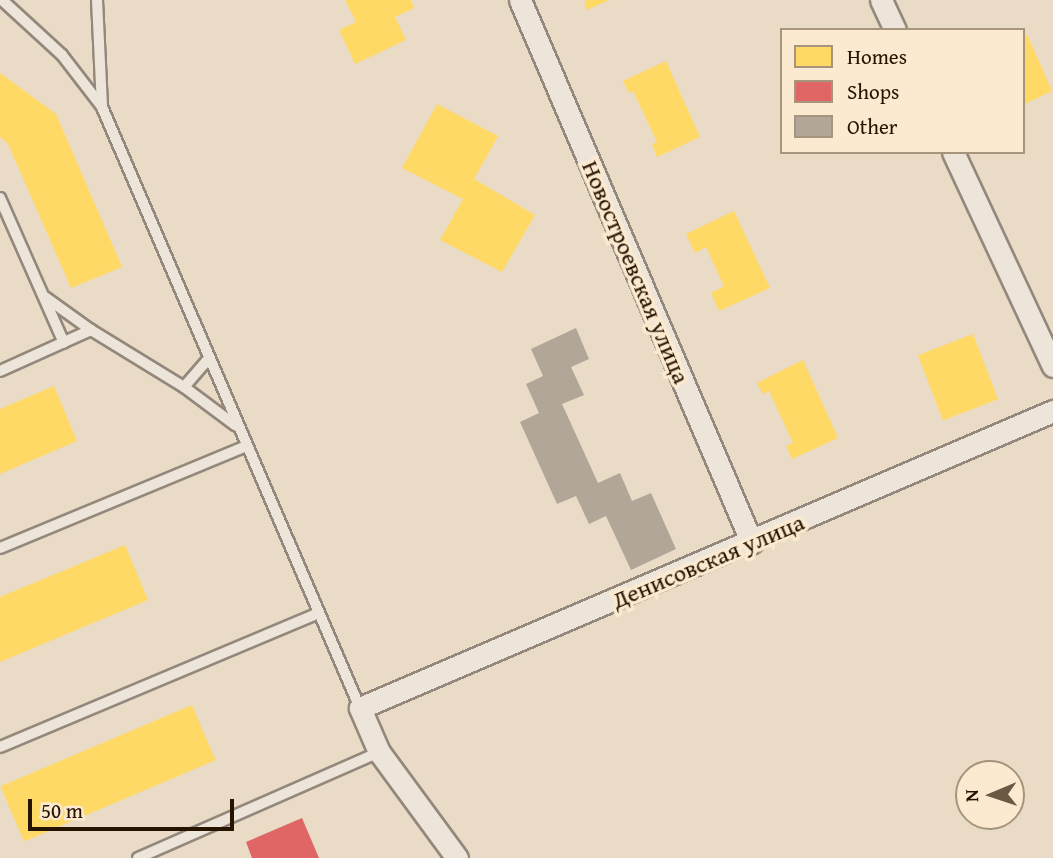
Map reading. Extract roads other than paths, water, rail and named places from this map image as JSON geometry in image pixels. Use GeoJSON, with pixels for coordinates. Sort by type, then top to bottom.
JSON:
{"type":"FeatureCollection","features":[{"type":"Feature","properties":{"kind":"street","name":"Новостроевская улица"},"geometry":{"type":"LineString","coordinates":[[520,0],[752,543]]}},
{"type":"Feature","properties":{"kind":"street"},"geometry":{"type":"LineString","coordinates":[[881,0],[894,28]]}},
{"type":"Feature","properties":{"kind":"street"},"geometry":{"type":"LineString","coordinates":[[954,154],[1053,366]]}},
{"type":"Feature","properties":{"kind":"street","name":"Денисовская улица"},"geometry":{"type":"LineString","coordinates":[[360,708],[752,543],[1053,411]]}},
{"type":"Feature","properties":{"kind":"street"},"geometry":{"type":"LineString","coordinates":[[360,708],[379,752],[457,858]]}},
{"type":"Feature","properties":{"kind":"lane"},"geometry":{"type":"LineString","coordinates":[[2,0],[62,55],[102,107],[244,447],[360,708]]}},
{"type":"Feature","properties":{"kind":"lane"},"geometry":{"type":"LineString","coordinates":[[97,0],[102,107]]}},
{"type":"Feature","properties":{"kind":"lane"},"geometry":{"type":"LineString","coordinates":[[0,198],[64,343]]}},
{"type":"Feature","properties":{"kind":"lane"},"geometry":{"type":"LineString","coordinates":[[43,296],[91,330],[184,387],[235,425]]}},
{"type":"Feature","properties":{"kind":"lane"},"geometry":{"type":"LineString","coordinates":[[0,371],[91,330]]}},
{"type":"Feature","properties":{"kind":"lane"},"geometry":{"type":"LineString","coordinates":[[184,387],[209,358]]}},
{"type":"Feature","properties":{"kind":"lane"},"geometry":{"type":"LineString","coordinates":[[0,548],[244,447]]}},
{"type":"Feature","properties":{"kind":"lane"},"geometry":{"type":"LineString","coordinates":[[0,747],[318,613]]}},
{"type":"Feature","properties":{"kind":"lane"},"geometry":{"type":"LineString","coordinates":[[138,858],[379,752]]}}]}
